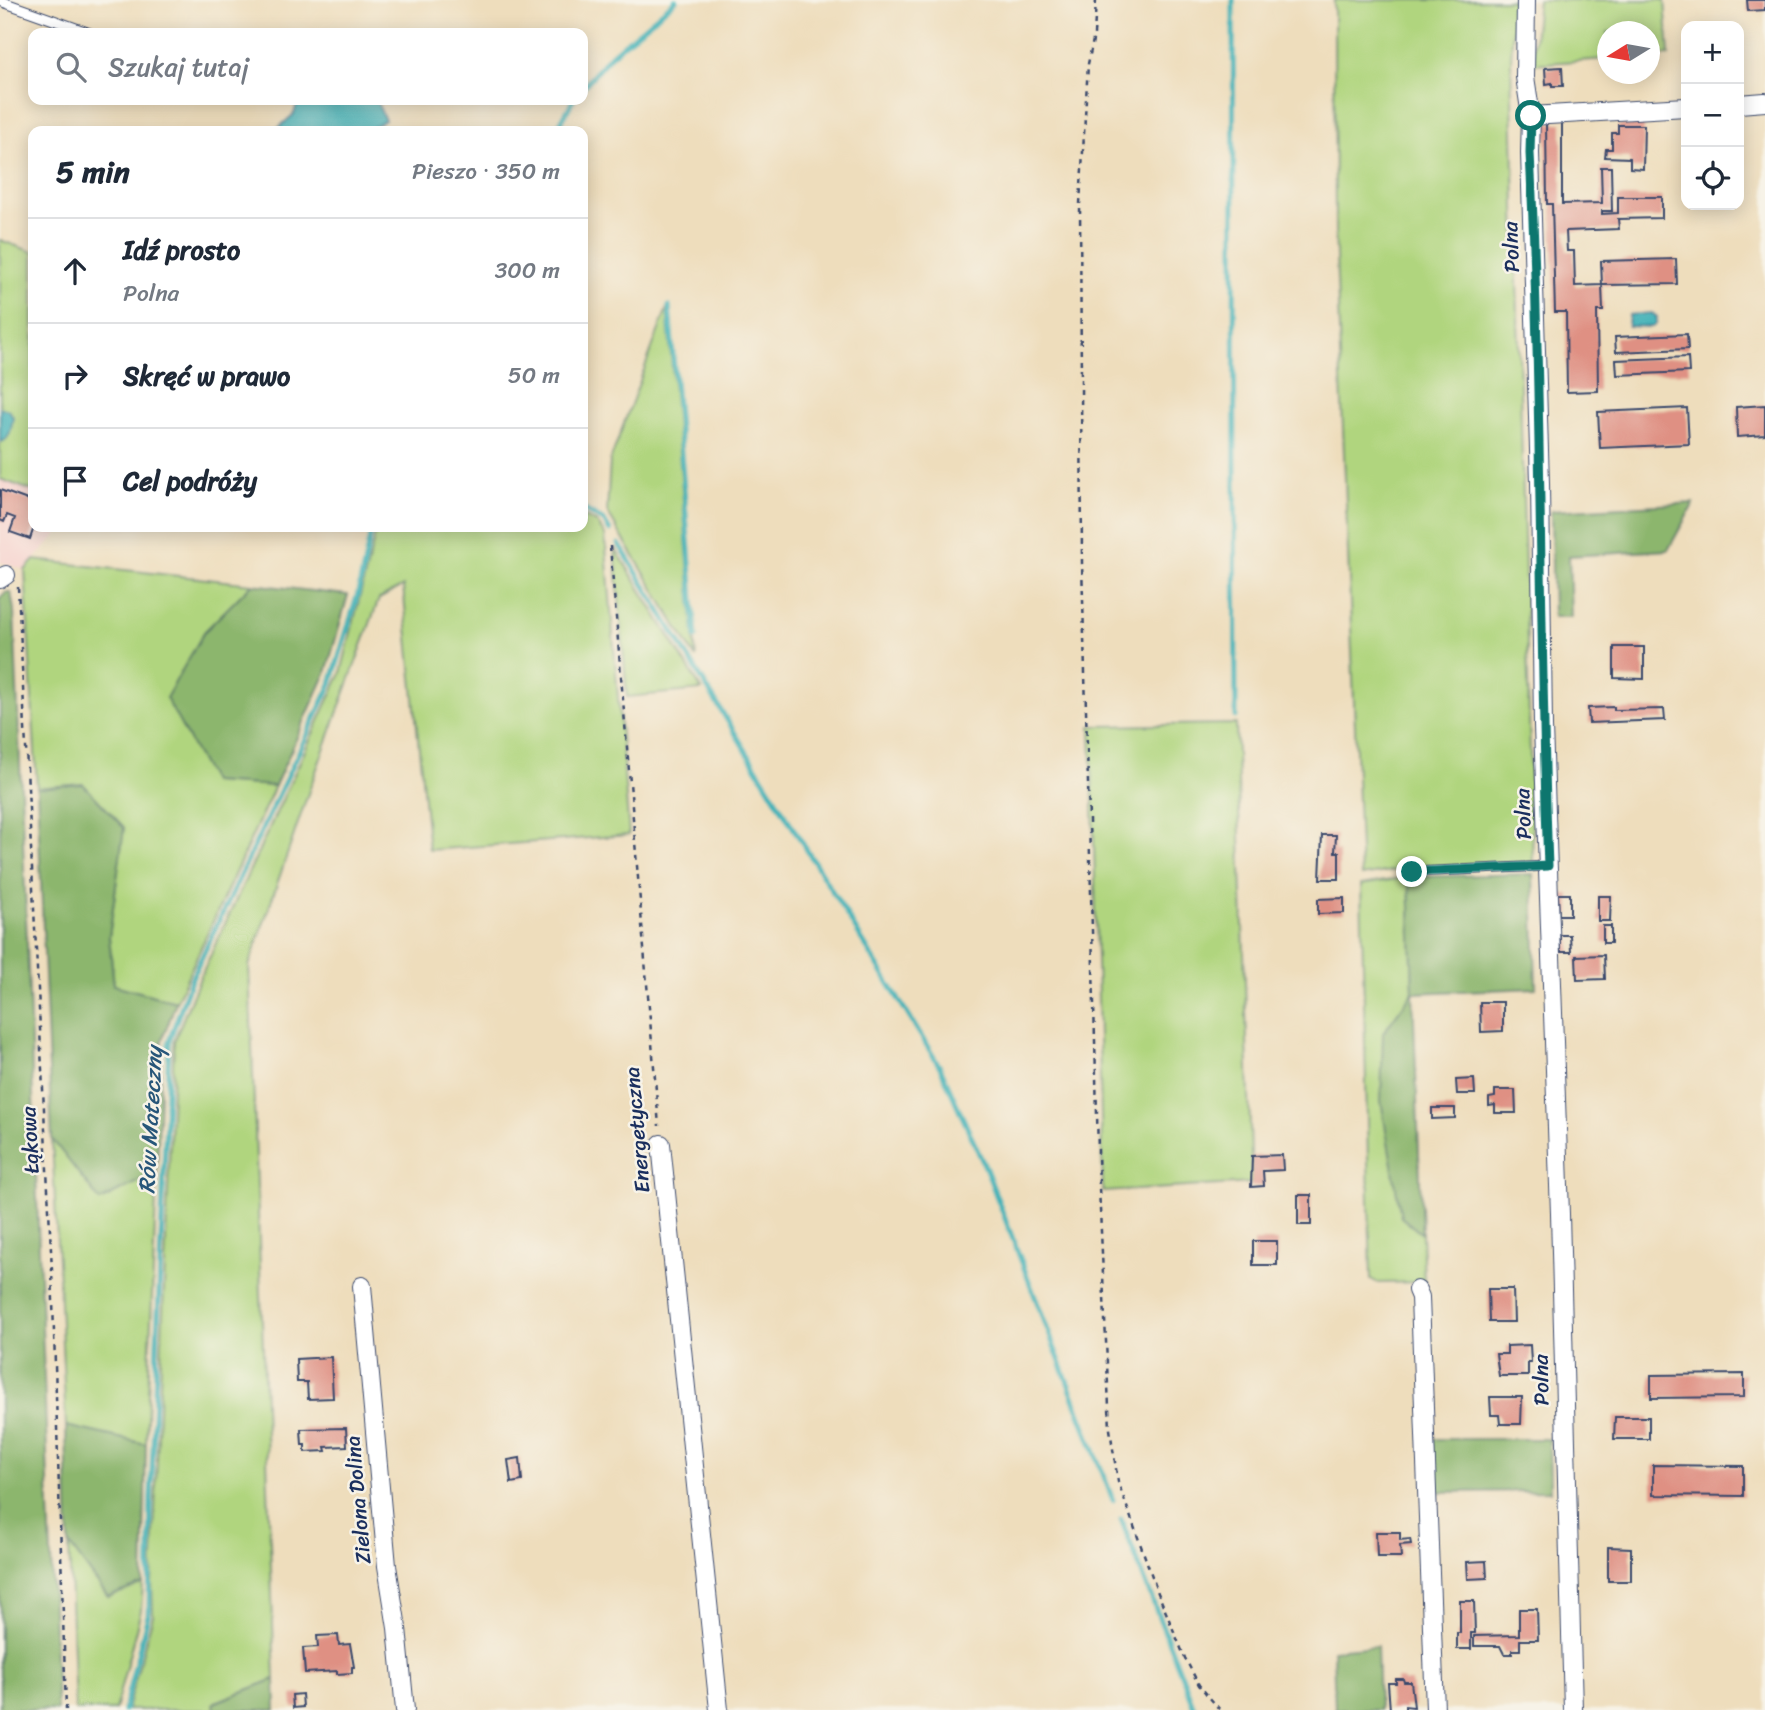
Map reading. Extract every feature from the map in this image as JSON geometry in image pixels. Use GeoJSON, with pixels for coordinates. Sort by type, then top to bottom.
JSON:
{"type":"FeatureCollection","features":[{"type":"Feature","properties":{"kind":"street","name":"Polna"},"geometry":{"type":"LineString","coordinates":[[1526,0],[1525,77],[1531,116],[1541,483],[1543,726],[1560,1214],[1573,1710]]}},
{"type":"Feature","properties":{"kind":"street"},"geometry":{"type":"LineString","coordinates":[[1744,104],[1765,102]]}},
{"type":"Feature","properties":{"kind":"street"},"geometry":{"type":"LineString","coordinates":[[1531,116],[1681,107]]}},
{"type":"Feature","properties":{"kind":"street","name":"Energetyczna"},"geometry":{"type":"LineString","coordinates":[[661,1144],[719,1710]]}},
{"type":"Feature","properties":{"kind":"street","name":"Zielona Dolina"},"geometry":{"type":"LineString","coordinates":[[362,1286],[387,1566],[397,1628],[405,1710]]}},
{"type":"Feature","properties":{"kind":"street"},"geometry":{"type":"LineString","coordinates":[[1417,1290],[1420,1297],[1435,1710]]}},
{"type":"Feature","properties":{"kind":"lane"},"geometry":{"type":"LineString","coordinates":[[0,1],[76,28]]}},
{"type":"Feature","properties":{"kind":"lane"},"geometry":{"type":"LineString","coordinates":[[1412,872],[1548,866]]}},
{"type":"Feature","properties":{"kind":"path"},"geometry":{"type":"LineString","coordinates":[[1096,0],[1094,35],[1087,64],[1080,204],[1082,549],[1099,1187],[1110,1429],[1118,1482],[1158,1593],[1199,1685],[1220,1710]]}},
{"type":"Feature","properties":{"kind":"path","name":"Energetyczna"},"geometry":{"type":"LineString","coordinates":[[610,546],[661,1144]]}},
{"type":"Feature","properties":{"kind":"path","name":"Łąkowa"},"geometry":{"type":"LineString","coordinates":[[3,577],[20,588],[52,1270],[66,1710]]}},
{"type":"Feature","properties":{"kind":"shaded area"},"geometry":{"type":"Polygon","coordinates":[[[0,479],[28,489],[28,532],[59,532],[25,570],[0,562],[0,479]]]}},
{"type":"Feature","properties":{"kind":"green space"},"geometry":{"type":"Polygon","coordinates":[[[1334,0],[1514,0],[1511,61],[1533,863],[1409,868],[1361,876],[1335,230],[1334,0]]]}},
{"type":"Feature","properties":{"kind":"green space"},"geometry":{"type":"Polygon","coordinates":[[[1538,0],[1665,0],[1669,55],[1660,55],[1660,21],[1597,21],[1597,60],[1532,64],[1538,0]]]}},
{"type":"Feature","properties":{"kind":"green space"},"geometry":{"type":"Polygon","coordinates":[[[0,240],[28,250],[28,489],[0,479],[0,240]]]}},
{"type":"Feature","properties":{"kind":"green space"},"geometry":{"type":"Polygon","coordinates":[[[667,308],[696,658],[607,512],[610,461],[667,308]]]}},
{"type":"Feature","properties":{"kind":"green space"},"geometry":{"type":"Polygon","coordinates":[[[1694,503],[1668,550],[1569,556],[1571,617],[1553,617],[1551,511],[1694,503]]]}},
{"type":"Feature","properties":{"kind":"green space"},"geometry":{"type":"Polygon","coordinates":[[[588,518],[597,523],[605,535],[629,835],[429,850],[403,586],[379,599],[249,966],[275,1679],[215,1702],[215,1710],[127,1710],[153,1615],[152,1583],[174,1041],[199,980],[341,673],[376,532],[588,532],[588,518]]]}},
{"type":"Feature","properties":{"kind":"green space"},"geometry":{"type":"Polygon","coordinates":[[[615,548],[702,690],[627,697],[615,548]]]}},
{"type":"Feature","properties":{"kind":"green space"},"geometry":{"type":"Polygon","coordinates":[[[34,560],[252,584],[204,632],[212,782],[275,786],[176,1002],[114,985],[109,937],[124,827],[83,784],[37,788],[25,570],[34,560]]]}},
{"type":"Feature","properties":{"kind":"green space"},"geometry":{"type":"Polygon","coordinates":[[[252,584],[348,595],[326,673],[275,786],[212,782],[166,698],[204,632],[252,584]]]}},
{"type":"Feature","properties":{"kind":"green space"},"geometry":{"type":"Polygon","coordinates":[[[6,592],[11,592],[14,610],[57,1710],[0,1710],[0,598],[6,592]]]}},
{"type":"Feature","properties":{"kind":"green space"},"geometry":{"type":"Polygon","coordinates":[[[1236,724],[1252,1183],[1103,1192],[1091,726],[1236,724]]]}},
{"type":"Feature","properties":{"kind":"green space"},"geometry":{"type":"Polygon","coordinates":[[[83,784],[124,828],[109,937],[114,985],[176,1002],[162,1040],[157,1172],[100,1201],[52,1139],[37,788],[83,784]]]}},
{"type":"Feature","properties":{"kind":"green space"},"geometry":{"type":"Polygon","coordinates":[[[1533,874],[1536,988],[1413,993],[1422,1234],[1401,1217],[1381,1101],[1383,1033],[1413,992],[1409,877],[1533,874]]]}},
{"type":"Feature","properties":{"kind":"green space"},"geometry":{"type":"Polygon","coordinates":[[[1409,877],[1413,992],[1383,1033],[1401,1217],[1422,1234],[1424,1282],[1378,1283],[1371,1279],[1361,885],[1409,877]]]}},
{"type":"Feature","properties":{"kind":"green space"},"geometry":{"type":"Polygon","coordinates":[[[52,1139],[100,1201],[157,1172],[146,1444],[66,1426],[52,1139]]]}},
{"type":"Feature","properties":{"kind":"green space"},"geometry":{"type":"Polygon","coordinates":[[[66,1426],[146,1444],[143,1584],[108,1597],[69,1544],[66,1426]]]}},
{"type":"Feature","properties":{"kind":"green space"},"geometry":{"type":"Polygon","coordinates":[[[1430,1439],[1549,1439],[1550,1491],[1431,1492],[1430,1439]]]}},
{"type":"Feature","properties":{"kind":"green space"},"geometry":{"type":"Polygon","coordinates":[[[69,1544],[108,1597],[143,1584],[141,1610],[115,1710],[75,1710],[69,1544]]]}},
{"type":"Feature","properties":{"kind":"green space"},"geometry":{"type":"Polygon","coordinates":[[[1377,1646],[1379,1710],[1335,1710],[1333,1650],[1377,1646]]]}},
{"type":"Feature","properties":{"kind":"green space"},"geometry":{"type":"Polygon","coordinates":[[[275,1679],[276,1710],[215,1710],[214,1703],[275,1679]]]}},
{"type":"Feature","properties":{"kind":"water"},"geometry":{"type":"Polygon","coordinates":[[[297,105],[378,105],[385,120],[375,126],[281,126],[294,114],[297,105]]]}},
{"type":"Feature","properties":{"kind":"water"},"geometry":{"type":"Polygon","coordinates":[[[1652,313],[1657,317],[1656,324],[1652,327],[1628,326],[1629,315],[1652,313]]]}},
{"type":"Feature","properties":{"kind":"water"},"geometry":{"type":"Polygon","coordinates":[[[0,408],[9,410],[13,417],[8,436],[0,442],[0,408]]]}},
{"type":"Feature","properties":{"kind":"building"},"geometry":{"type":"Polygon","coordinates":[[[1747,0],[1765,0],[1765,10],[1748,11],[1747,0]]]}},
{"type":"Feature","properties":{"kind":"building"},"geometry":{"type":"Polygon","coordinates":[[[1562,67],[1563,86],[1546,84],[1545,68],[1562,67]]]}},
{"type":"Feature","properties":{"kind":"building"},"geometry":{"type":"Polygon","coordinates":[[[1546,123],[1562,123],[1562,204],[1602,203],[1601,167],[1611,167],[1612,211],[1602,211],[1602,214],[1618,213],[1618,197],[1662,197],[1662,218],[1618,219],[1619,229],[1566,231],[1567,251],[1574,251],[1575,286],[1602,285],[1603,311],[1597,311],[1598,391],[1567,392],[1566,312],[1555,312],[1552,204],[1547,204],[1546,123]]]}},
{"type":"Feature","properties":{"kind":"building"},"geometry":{"type":"Polygon","coordinates":[[[1618,125],[1644,125],[1643,169],[1630,168],[1630,158],[1605,157],[1606,149],[1612,149],[1612,133],[1618,133],[1618,125]]]}},
{"type":"Feature","properties":{"kind":"building"},"geometry":{"type":"Polygon","coordinates":[[[1676,259],[1677,284],[1602,285],[1601,261],[1676,259]]]}},
{"type":"Feature","properties":{"kind":"building"},"geometry":{"type":"Polygon","coordinates":[[[1687,334],[1688,349],[1616,352],[1615,337],[1687,334]]]}},
{"type":"Feature","properties":{"kind":"building"},"geometry":{"type":"Polygon","coordinates":[[[1688,357],[1689,372],[1617,375],[1616,360],[1688,357]]]}},
{"type":"Feature","properties":{"kind":"building"},"geometry":{"type":"Polygon","coordinates":[[[1765,405],[1765,435],[1737,437],[1736,407],[1765,405]]]}},
{"type":"Feature","properties":{"kind":"building"},"geometry":{"type":"Polygon","coordinates":[[[1687,408],[1689,444],[1600,448],[1598,412],[1687,408]]]}},
{"type":"Feature","properties":{"kind":"building"},"geometry":{"type":"Polygon","coordinates":[[[0,490],[28,500],[28,532],[32,532],[30,539],[10,532],[15,518],[7,515],[4,522],[0,520],[0,490]]]}},
{"type":"Feature","properties":{"kind":"building"},"geometry":{"type":"Polygon","coordinates":[[[1614,647],[1644,647],[1644,679],[1614,678],[1614,647]]]}},
{"type":"Feature","properties":{"kind":"building"},"geometry":{"type":"Polygon","coordinates":[[[1614,707],[1614,710],[1664,709],[1665,720],[1589,723],[1588,708],[1614,707]]]}},
{"type":"Feature","properties":{"kind":"building"},"geometry":{"type":"Polygon","coordinates":[[[1322,835],[1336,835],[1335,852],[1339,852],[1339,879],[1320,879],[1322,835]]]}},
{"type":"Feature","properties":{"kind":"building"},"geometry":{"type":"Polygon","coordinates":[[[1558,894],[1570,894],[1570,915],[1559,915],[1558,894]]]}},
{"type":"Feature","properties":{"kind":"building"},"geometry":{"type":"Polygon","coordinates":[[[1598,896],[1611,896],[1610,921],[1598,921],[1598,896]]]}},
{"type":"Feature","properties":{"kind":"building"},"geometry":{"type":"Polygon","coordinates":[[[1344,898],[1344,913],[1318,914],[1318,899],[1344,898]]]}},
{"type":"Feature","properties":{"kind":"building"},"geometry":{"type":"Polygon","coordinates":[[[1603,926],[1611,926],[1611,943],[1603,943],[1603,926]]]}},
{"type":"Feature","properties":{"kind":"building"},"geometry":{"type":"Polygon","coordinates":[[[1560,935],[1570,935],[1571,952],[1560,952],[1560,935]]]}},
{"type":"Feature","properties":{"kind":"building"},"geometry":{"type":"Polygon","coordinates":[[[1604,955],[1605,979],[1577,980],[1576,956],[1604,955]]]}},
{"type":"Feature","properties":{"kind":"building"},"geometry":{"type":"Polygon","coordinates":[[[1480,1002],[1503,1002],[1503,1031],[1481,1032],[1480,1002]]]}},
{"type":"Feature","properties":{"kind":"building"},"geometry":{"type":"Polygon","coordinates":[[[1474,1079],[1475,1094],[1457,1094],[1456,1080],[1474,1079]]]}},
{"type":"Feature","properties":{"kind":"building"},"geometry":{"type":"Polygon","coordinates":[[[1495,1090],[1515,1090],[1516,1113],[1495,1113],[1495,1105],[1489,1106],[1489,1098],[1495,1097],[1495,1090]]]}},
{"type":"Feature","properties":{"kind":"building"},"geometry":{"type":"Polygon","coordinates":[[[1432,1108],[1455,1108],[1455,1118],[1432,1119],[1432,1108]]]}},
{"type":"Feature","properties":{"kind":"building"},"geometry":{"type":"Polygon","coordinates":[[[1282,1155],[1283,1170],[1263,1171],[1264,1186],[1251,1187],[1252,1156],[1282,1155]]]}},
{"type":"Feature","properties":{"kind":"building"},"geometry":{"type":"Polygon","coordinates":[[[1298,1195],[1311,1195],[1311,1225],[1298,1225],[1298,1195]]]}},
{"type":"Feature","properties":{"kind":"building"},"geometry":{"type":"Polygon","coordinates":[[[1253,1241],[1277,1241],[1277,1265],[1253,1265],[1253,1241]]]}},
{"type":"Feature","properties":{"kind":"building"},"geometry":{"type":"Polygon","coordinates":[[[1488,1289],[1513,1289],[1514,1322],[1489,1322],[1488,1289]]]}},
{"type":"Feature","properties":{"kind":"building"},"geometry":{"type":"Polygon","coordinates":[[[1530,1345],[1528,1376],[1499,1376],[1496,1354],[1507,1354],[1507,1346],[1530,1345]]]}},
{"type":"Feature","properties":{"kind":"building"},"geometry":{"type":"Polygon","coordinates":[[[331,1357],[333,1398],[308,1399],[307,1382],[297,1382],[296,1359],[331,1357]]]}},
{"type":"Feature","properties":{"kind":"building"},"geometry":{"type":"Polygon","coordinates":[[[1744,1374],[1744,1397],[1651,1398],[1651,1375],[1744,1374]]]}},
{"type":"Feature","properties":{"kind":"building"},"geometry":{"type":"Polygon","coordinates":[[[1490,1397],[1522,1397],[1521,1424],[1500,1424],[1499,1415],[1491,1415],[1490,1397]]]}},
{"type":"Feature","properties":{"kind":"building"},"geometry":{"type":"Polygon","coordinates":[[[1615,1417],[1649,1417],[1649,1439],[1614,1439],[1615,1417]]]}},
{"type":"Feature","properties":{"kind":"building"},"geometry":{"type":"Polygon","coordinates":[[[346,1428],[347,1446],[325,1447],[326,1451],[305,1452],[301,1429],[346,1428]]]}},
{"type":"Feature","properties":{"kind":"building"},"geometry":{"type":"Polygon","coordinates":[[[520,1458],[522,1481],[511,1483],[508,1460],[520,1458]]]}},
{"type":"Feature","properties":{"kind":"building"},"geometry":{"type":"Polygon","coordinates":[[[1653,1465],[1743,1466],[1743,1496],[1653,1495],[1653,1465]]]}},
{"type":"Feature","properties":{"kind":"building"},"geometry":{"type":"Polygon","coordinates":[[[1376,1532],[1400,1532],[1400,1540],[1410,1539],[1411,1544],[1400,1545],[1401,1557],[1377,1557],[1376,1532]]]}},
{"type":"Feature","properties":{"kind":"building"},"geometry":{"type":"Polygon","coordinates":[[[1608,1547],[1631,1548],[1631,1581],[1608,1581],[1608,1547]]]}},
{"type":"Feature","properties":{"kind":"building"},"geometry":{"type":"Polygon","coordinates":[[[1486,1561],[1487,1578],[1468,1579],[1467,1562],[1486,1561]]]}},
{"type":"Feature","properties":{"kind":"building"},"geometry":{"type":"Polygon","coordinates":[[[1460,1601],[1474,1601],[1475,1633],[1471,1633],[1471,1649],[1457,1649],[1460,1601]]]}},
{"type":"Feature","properties":{"kind":"building"},"geometry":{"type":"Polygon","coordinates":[[[1519,1609],[1537,1609],[1538,1640],[1520,1640],[1520,1650],[1512,1650],[1512,1654],[1504,1654],[1500,1646],[1474,1646],[1474,1636],[1519,1635],[1519,1609]]]}},
{"type":"Feature","properties":{"kind":"building"},"geometry":{"type":"Polygon","coordinates":[[[338,1635],[339,1645],[350,1644],[354,1667],[352,1673],[305,1673],[303,1648],[318,1647],[317,1636],[338,1635]]]}},
{"type":"Feature","properties":{"kind":"building"},"geometry":{"type":"Polygon","coordinates":[[[1396,1679],[1411,1682],[1414,1707],[1405,1706],[1405,1710],[1390,1710],[1388,1683],[1396,1683],[1396,1679]]]}},
{"type":"Feature","properties":{"kind":"building"},"geometry":{"type":"Polygon","coordinates":[[[302,1694],[303,1707],[293,1708],[292,1695],[302,1694]]]}},
{"type":"Feature","properties":{"kind":"waterway","name":"Rów Mateczny"},"geometry":{"type":"LineString","coordinates":[[588,81],[611,55],[676,0]]}},
{"type":"Feature","properties":{"kind":"waterway"},"geometry":{"type":"LineString","coordinates":[[1233,0],[1236,717]]}},
{"type":"Feature","properties":{"kind":"waterway","name":"Rów Mateczny"},"geometry":{"type":"LineString","coordinates":[[559,126],[570,105]]}},
{"type":"Feature","properties":{"kind":"waterway"},"geometry":{"type":"LineString","coordinates":[[669,306],[696,637]]}},
{"type":"Feature","properties":{"kind":"waterway"},"geometry":{"type":"LineString","coordinates":[[588,512],[604,521],[610,531]]}},
{"type":"Feature","properties":{"kind":"waterway","name":"Rów Mateczny"},"geometry":{"type":"LineString","coordinates":[[124,1710],[149,1611],[169,1041],[191,980],[331,684],[358,593],[371,532]]}},
{"type":"Feature","properties":{"kind":"waterway"},"geometry":{"type":"LineString","coordinates":[[619,544],[940,1067],[986,1169],[1113,1500]]}},
{"type":"Feature","properties":{"kind":"waterway"},"geometry":{"type":"LineString","coordinates":[[1121,1519],[1195,1710]]}},
{"type":"Feature","properties":{"kind":"route"},"geometry":{"type":"LineString","coordinates":[[1412,872],[1548,866],[1531,116]]}}]}
